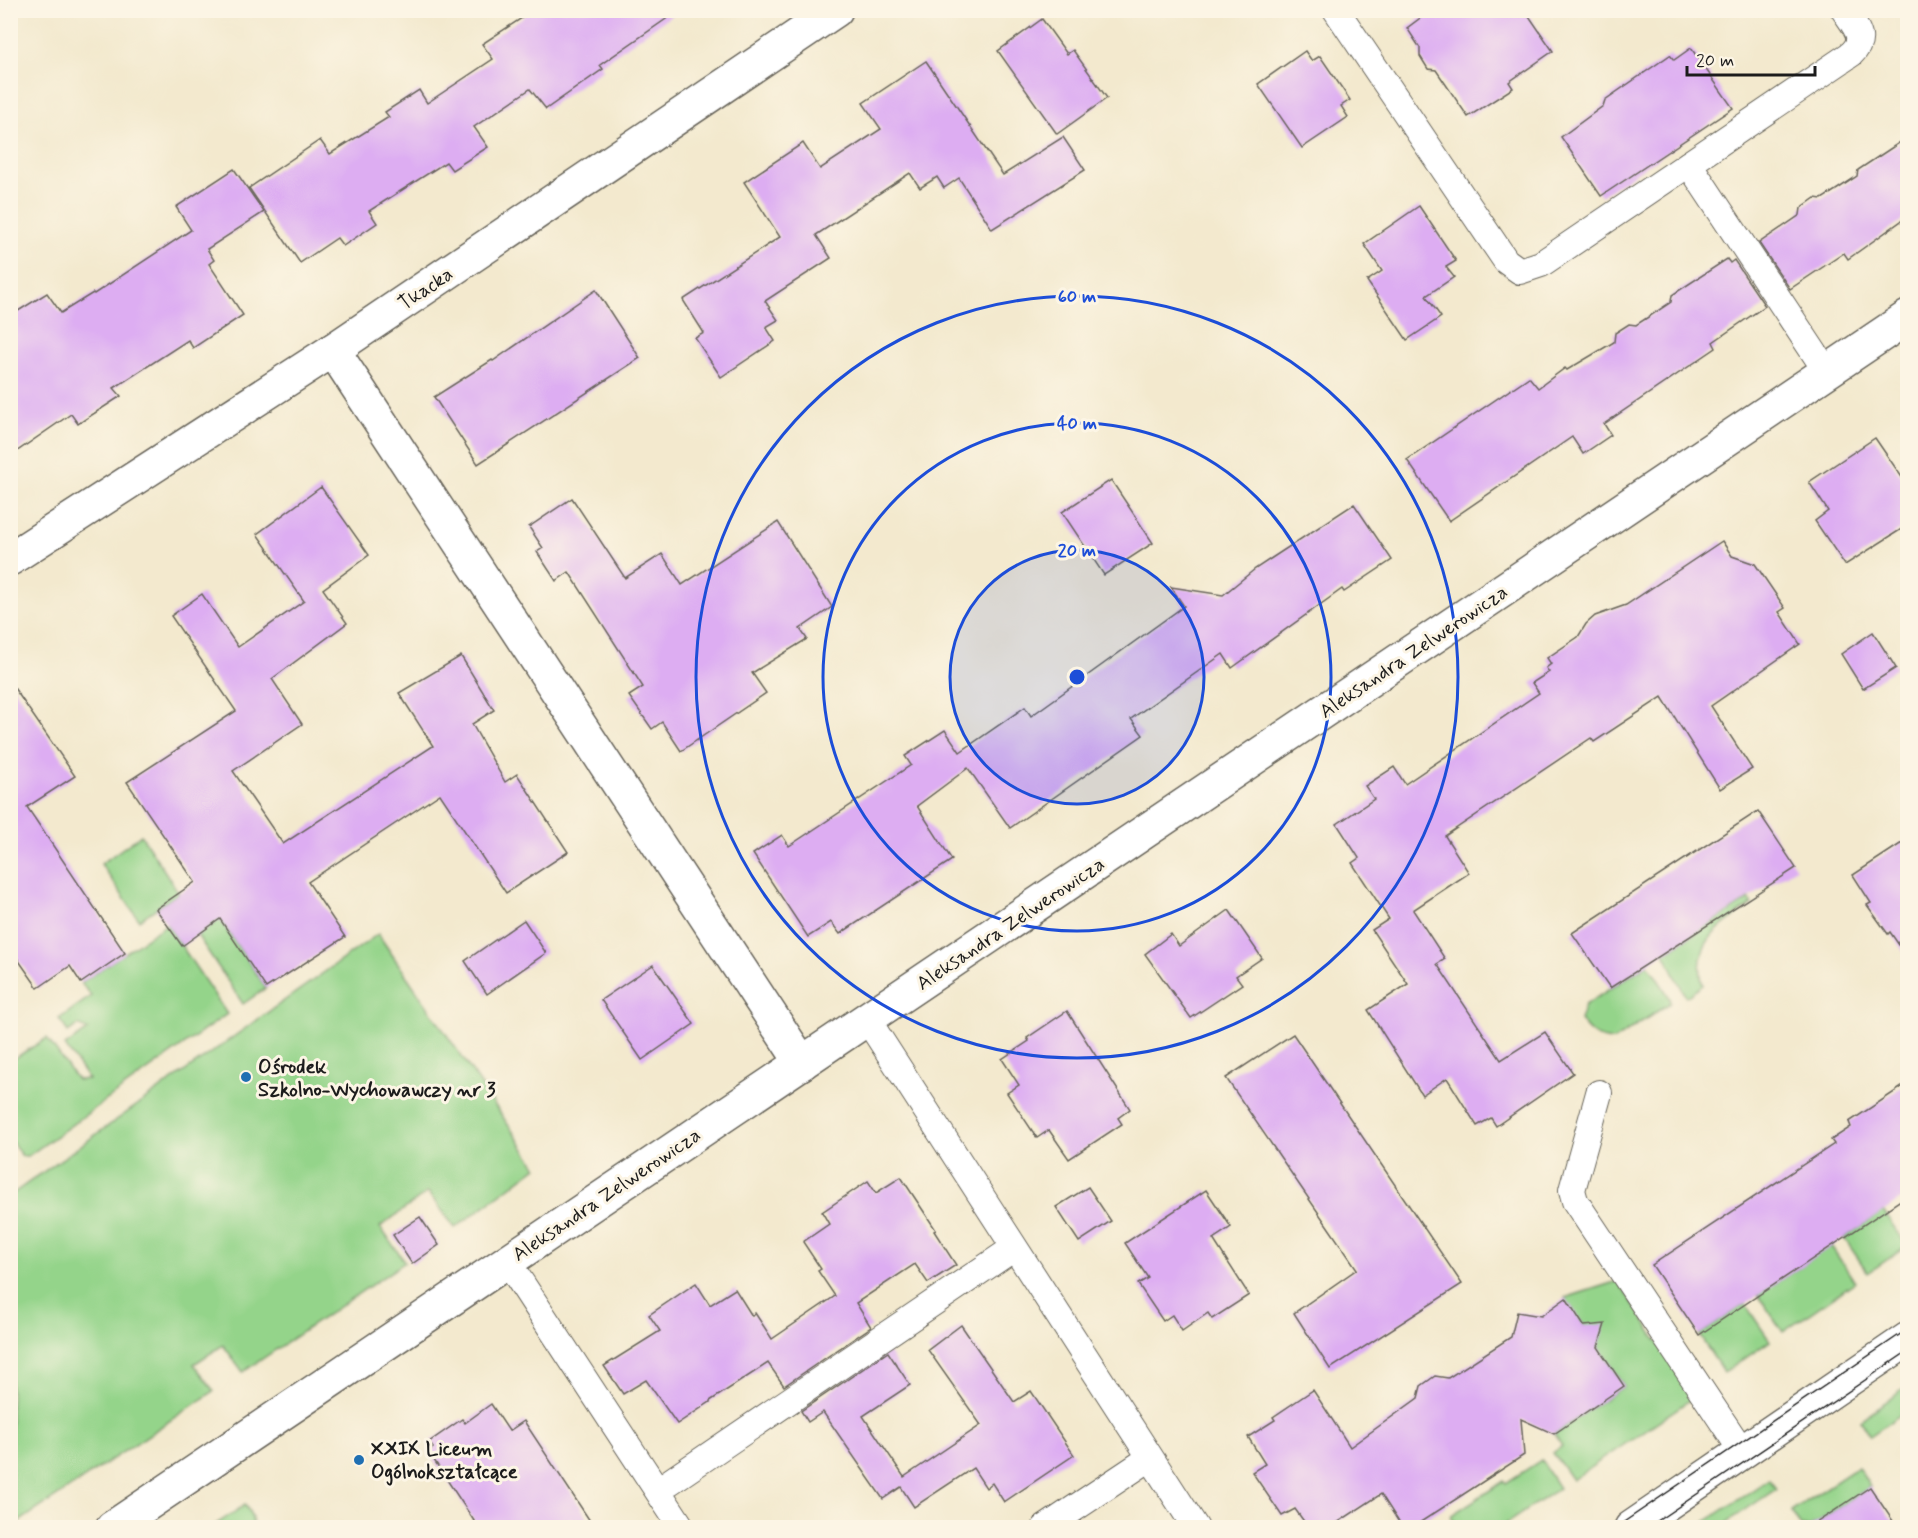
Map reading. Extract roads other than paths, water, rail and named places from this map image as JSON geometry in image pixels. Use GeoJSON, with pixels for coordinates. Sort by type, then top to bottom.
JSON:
{"type":"FeatureCollection","features":[{"type":"Feature","properties":{"kind":"street","name":"Tkacka"},"geometry":{"type":"LineString","coordinates":[[10,559],[333,350],[836,10]]}},
{"type":"Feature","properties":{"kind":"street","name":"Aleksandra Zelwerowicza"},"geometry":{"type":"LineString","coordinates":[[112,1527],[1908,317]]}},
{"type":"Feature","properties":{"kind":"street"},"geometry":{"type":"LineString","coordinates":[[333,350],[802,1062]]}},
{"type":"Feature","properties":{"kind":"street"},"geometry":{"type":"LineString","coordinates":[[1631,1527],[1908,1340]]}},
{"type":"Feature","properties":{"kind":"lane"},"geometry":{"type":"LineString","coordinates":[[1336,10],[1506,261],[1520,271],[1541,264],[1851,54],[1859,46],[1861,40],[1844,10]]}},
{"type":"Feature","properties":{"kind":"lane"},"geometry":{"type":"LineString","coordinates":[[1689,164],[1827,372]]}},
{"type":"Feature","properties":{"kind":"lane"},"geometry":{"type":"LineString","coordinates":[[867,1019],[1196,1527]]}},
{"type":"Feature","properties":{"kind":"lane"},"geometry":{"type":"LineString","coordinates":[[1599,1093],[1572,1190],[1575,1201],[1742,1451]]}},
{"type":"Feature","properties":{"kind":"lane"},"geometry":{"type":"LineString","coordinates":[[658,1490],[1014,1248]]}},
{"type":"Feature","properties":{"kind":"lane"},"geometry":{"type":"LineString","coordinates":[[507,1261],[682,1527]]}},
{"type":"Feature","properties":{"kind":"lane"},"geometry":{"type":"LineString","coordinates":[[1045,1527],[1150,1458]]}},
{"type":"Feature","properties":{"kind":"tram line"},"geometry":{"type":"LineString","coordinates":[[1615,1528],[1908,1329]]}},
{"type":"Feature","properties":{"kind":"tram line"},"geometry":{"type":"LineString","coordinates":[[1647,1528],[1908,1351]]}},
{"type":"Feature","properties":{"kind":"place","name":"Ośrodek Szkolno-Wychowawczy nr 3"},"geometry":{"type":"Point","coordinates":[246,1077]}},
{"type":"Feature","properties":{"kind":"place","name":"XXIX Liceum Ogólnokształcące"},"geometry":{"type":"Point","coordinates":[359,1460]}}]}
